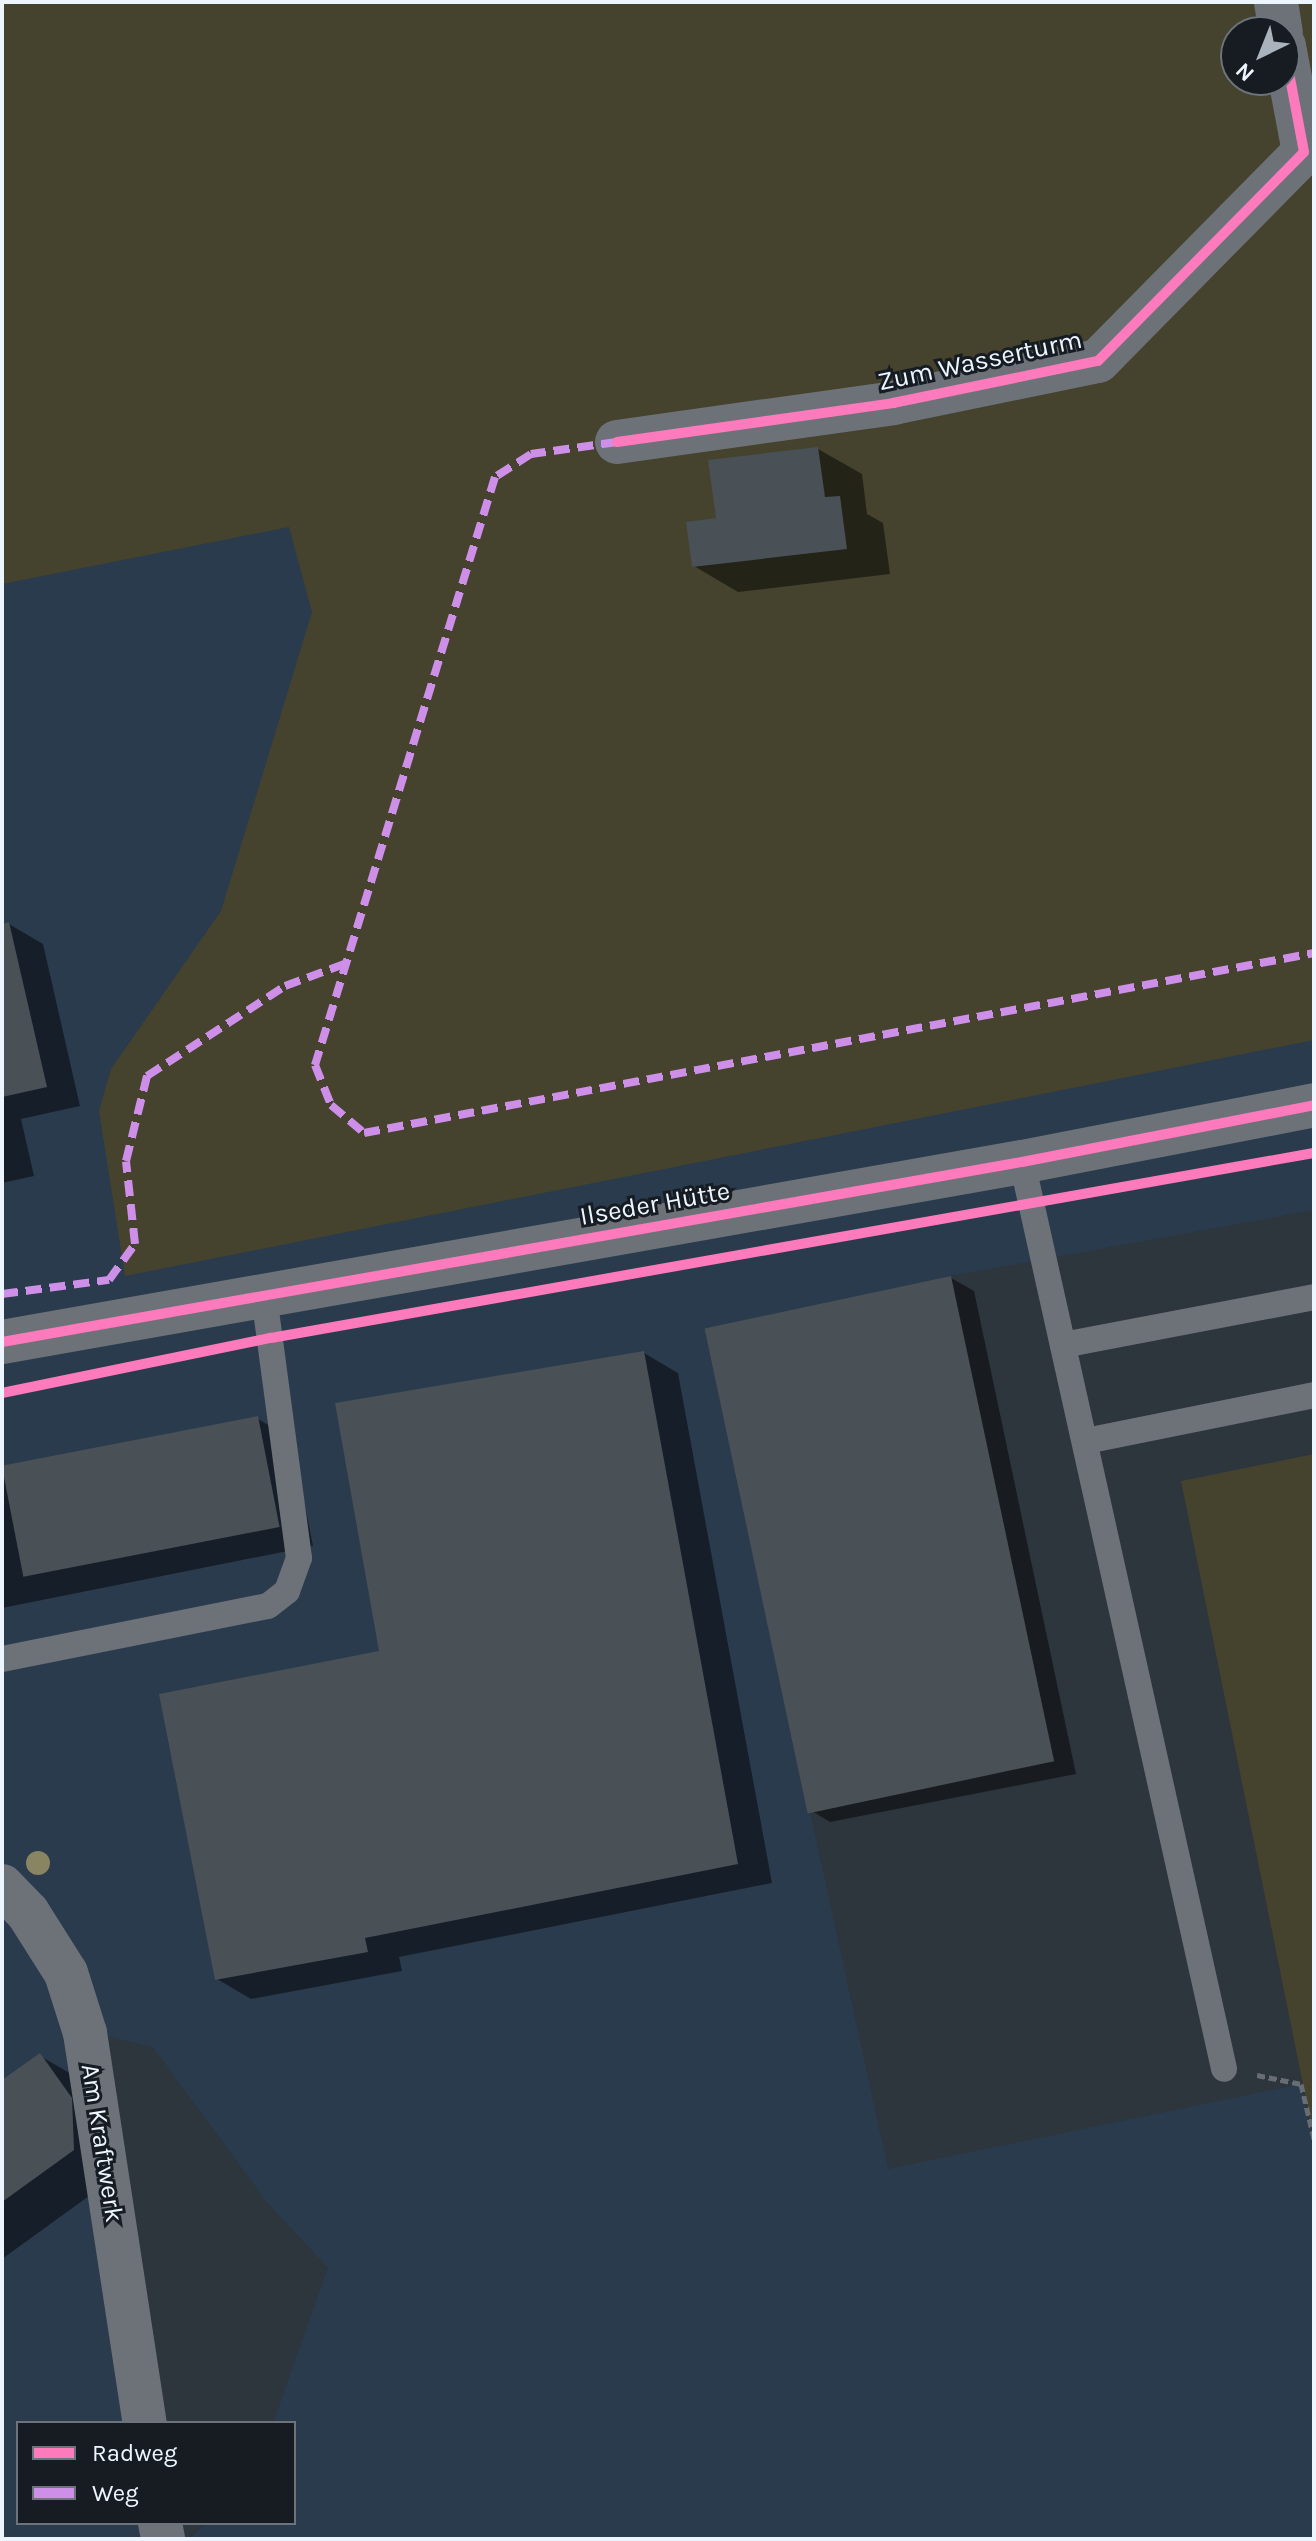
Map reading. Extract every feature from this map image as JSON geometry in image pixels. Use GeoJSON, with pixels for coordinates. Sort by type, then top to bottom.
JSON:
{"type":"FeatureCollection","features":[{"type":"Feature","properties":{"kind":"street","name":"Zum Wasserturm"},"geometry":{"type":"LineString","coordinates":[[617,442],[893,403],[1098,361],[1309,151],[1296,96]]}},
{"type":"Feature","properties":{"kind":"street","name":"Ilseder Hütte"},"geometry":{"type":"LineString","coordinates":[[2,1342],[1022,1162],[1314,1105]]}},
{"type":"Feature","properties":{"kind":"street","name":"Am Kraftwerk"},"geometry":{"type":"LineString","coordinates":[[2,1886],[28,1913],[66,1973],[85,2033],[145,2421]]}},
{"type":"Feature","properties":{"kind":"lane"},"geometry":{"type":"LineString","coordinates":[[1022,1162],[1224,2069]]}},
{"type":"Feature","properties":{"kind":"lane"},"geometry":{"type":"LineString","coordinates":[[2,1659],[268,1606],[287,1591],[299,1558],[264,1295]]}},
{"type":"Feature","properties":{"kind":"lane"},"geometry":{"type":"LineString","coordinates":[[1063,1345],[1314,1297]]}},
{"type":"Feature","properties":{"kind":"lane"},"geometry":{"type":"LineString","coordinates":[[1086,1441],[1314,1395]]}},
{"type":"Feature","properties":{"kind":"path"},"geometry":{"type":"LineString","coordinates":[[1224,2069],[1301,2084],[1314,2139]]}},
{"type":"Feature","properties":{"kind":"shaded area"},"geometry":{"type":"Polygon","coordinates":[[[2,2],[1314,2],[1314,1210],[951,1276],[705,1331],[888,2169],[1301,2084],[1314,2139],[1314,2539],[189,2539],[205,2525],[296,2525],[296,2421],[274,2421],[328,2268],[266,2201],[153,2047],[65,2026],[123,2421],[16,2421],[16,2525],[137,2525],[140,2539],[2,2539],[2,2]]]}},
{"type":"Feature","properties":{"kind":"shaded area"},"geometry":{"type":"Polygon","coordinates":[[[2,2],[1314,2],[1314,1040],[125,1276],[99,1111],[111,1069],[221,911],[312,612],[289,527],[2,584],[2,2]]]}},
{"type":"Feature","properties":{"kind":"shaded area"},"geometry":{"type":"Polygon","coordinates":[[[1314,1454],[1314,2139],[1181,1481],[1314,1454]]]}},
{"type":"Feature","properties":{"kind":"building"},"geometry":{"type":"Polygon","coordinates":[[[818,447],[825,497],[840,496],[847,549],[692,567],[686,522],[716,518],[708,460],[818,447]]]}},
{"type":"Feature","properties":{"kind":"building"},"geometry":{"type":"Polygon","coordinates":[[[9,922],[47,1087],[2,1097],[2,924],[9,922]]]}},
{"type":"Feature","properties":{"kind":"building"},"geometry":{"type":"Polygon","coordinates":[[[951,1276],[1054,1761],[808,1814],[705,1328],[951,1276]]]}},
{"type":"Feature","properties":{"kind":"building"},"geometry":{"type":"Polygon","coordinates":[[[644,1351],[738,1864],[365,1938],[368,1952],[215,1980],[159,1694],[379,1651],[335,1403],[644,1351]]]}},
{"type":"Feature","properties":{"kind":"building"},"geometry":{"type":"Polygon","coordinates":[[[258,1416],[280,1527],[23,1577],[2,1466],[258,1416]]]}},
{"type":"Feature","properties":{"kind":"building"},"geometry":{"type":"Polygon","coordinates":[[[40,2053],[72,2098],[74,2150],[2,2202],[2,2080],[40,2053]]]}},
{"type":"Feature","properties":{"kind":"marked path"},"geometry":{"type":"LineString","coordinates":[[617,442],[531,454],[495,477],[315,1065],[331,1105],[364,1133],[1314,953]]}},
{"type":"Feature","properties":{"kind":"marked path"},"geometry":{"type":"LineString","coordinates":[[2,1294],[109,1280],[135,1244],[126,1161],[147,1076],[285,986],[350,962]]}},
{"type":"Feature","properties":{"kind":"cycle path"},"geometry":{"type":"LineString","coordinates":[[617,442],[893,403],[1098,361],[1304,152],[1293,96]]}},
{"type":"Feature","properties":{"kind":"cycle path"},"geometry":{"type":"LineString","coordinates":[[2,1342],[1022,1162],[1314,1105]]}},
{"type":"Feature","properties":{"kind":"cycle path"},"geometry":{"type":"LineString","coordinates":[[2,1393],[271,1338],[1314,1153]]}}]}
